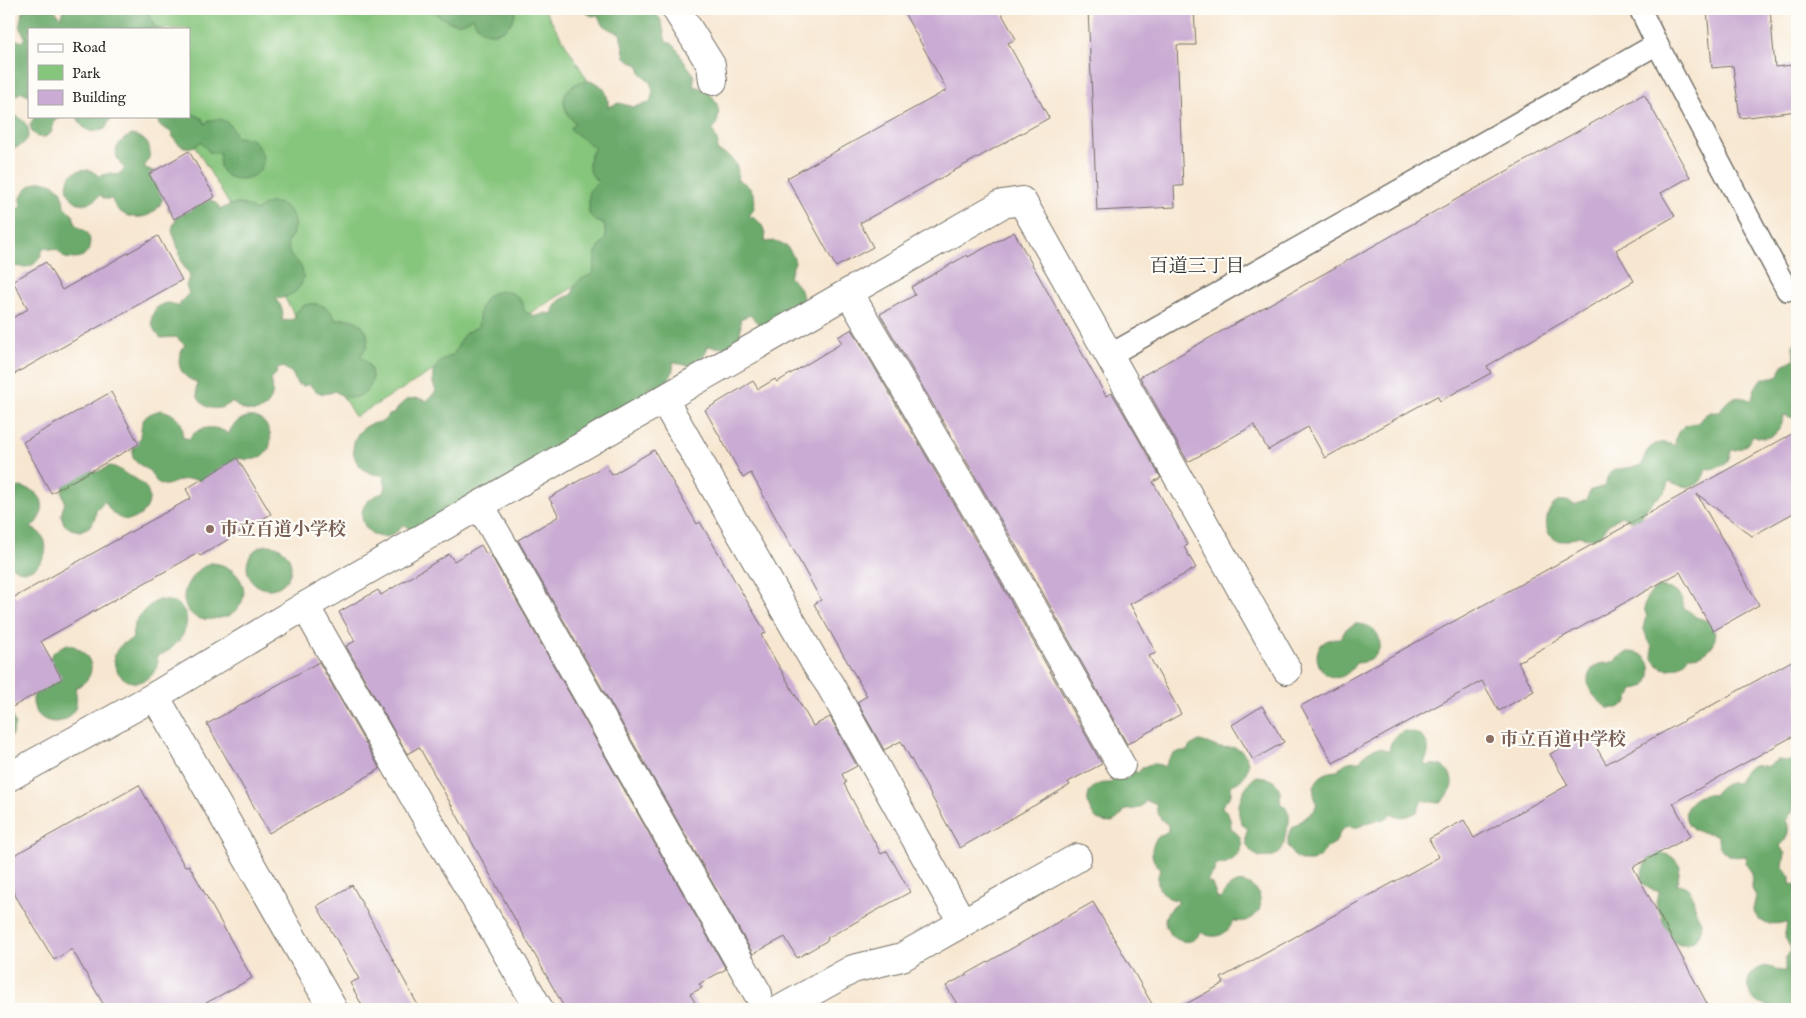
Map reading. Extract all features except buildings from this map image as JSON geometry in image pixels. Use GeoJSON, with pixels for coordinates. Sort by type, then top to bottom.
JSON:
{"type":"FeatureCollection","features":[{"type":"Feature","properties":{"kind":"street"},"geometry":{"type":"LineString","coordinates":[[676,9],[711,65],[713,81]]}},
{"type":"Feature","properties":{"kind":"street"},"geometry":{"type":"LineString","coordinates":[[9,776],[154,696],[305,606],[1002,204],[1022,201],[1287,670]]}},
{"type":"Feature","properties":{"kind":"street"},"geometry":{"type":"LineString","coordinates":[[849,293],[1015,576],[1121,765]]}},
{"type":"Feature","properties":{"kind":"street"},"geometry":{"type":"LineString","coordinates":[[664,400],[817,666],[830,685],[962,922]]}},
{"type":"Feature","properties":{"kind":"street"},"geometry":{"type":"LineString","coordinates":[[480,505],[758,994]]}},
{"type":"Feature","properties":{"kind":"street"},"geometry":{"type":"LineString","coordinates":[[305,606],[416,802],[540,1009]]}},
{"type":"Feature","properties":{"kind":"street"},"geometry":{"type":"LineString","coordinates":[[154,696],[333,1009]]}},
{"type":"Feature","properties":{"kind":"street"},"geometry":{"type":"LineString","coordinates":[[781,1009],[853,969],[902,957],[1076,858]]}},
{"type":"Feature","properties":{"kind":"lane"},"geometry":{"type":"LineString","coordinates":[[1640,9],[1787,290]]}},
{"type":"Feature","properties":{"kind":"lane"},"geometry":{"type":"LineString","coordinates":[[1110,355],[1657,44]]}},
{"type":"Feature","properties":{"kind":"green space"},"geometry":{"type":"Polygon","coordinates":[[[25,9],[54,9],[61,18],[63,9],[146,9],[155,27],[158,28],[28,28],[28,95],[22,92],[12,97],[9,107],[9,16],[12,22],[10,37],[22,42],[25,37],[21,30],[21,16],[25,9]]]}},
{"type":"Feature","properties":{"kind":"green space"},"geometry":{"type":"Polygon","coordinates":[[[113,9],[544,9],[677,226],[355,417],[178,118],[190,118],[190,28],[124,28],[113,9]]]}},
{"type":"Feature","properties":{"kind":"green space"},"geometry":{"type":"Polygon","coordinates":[[[431,9],[516,10],[513,19],[502,31],[488,33],[477,25],[473,17],[468,21],[451,22],[440,17],[431,9]]]}},
{"type":"Feature","properties":{"kind":"green space"},"geometry":{"type":"Polygon","coordinates":[[[579,9],[643,9],[659,17],[666,41],[676,48],[693,74],[693,86],[707,92],[716,102],[718,116],[713,130],[718,144],[717,151],[727,155],[734,161],[738,169],[737,180],[747,185],[754,195],[753,211],[749,216],[757,220],[762,226],[765,242],[781,243],[788,248],[793,256],[795,262],[789,277],[802,294],[801,316],[762,328],[750,315],[740,319],[740,334],[728,346],[708,346],[703,357],[690,365],[679,364],[673,361],[670,377],[659,386],[648,388],[646,402],[532,491],[412,532],[404,524],[393,534],[383,537],[373,534],[366,528],[362,519],[363,509],[370,500],[383,493],[386,487],[383,475],[370,473],[361,467],[355,459],[353,449],[360,431],[369,425],[382,422],[389,415],[395,413],[405,401],[417,398],[427,401],[436,391],[432,379],[435,369],[442,361],[453,355],[467,332],[478,327],[482,306],[490,294],[501,291],[512,293],[522,302],[525,312],[536,316],[546,313],[552,314],[559,301],[572,295],[579,281],[593,274],[596,252],[606,238],[604,223],[597,222],[589,214],[589,191],[598,182],[594,178],[589,166],[590,157],[595,148],[570,129],[575,123],[566,109],[565,97],[570,88],[578,83],[589,81],[599,84],[606,93],[608,107],[619,103],[633,107],[650,103],[653,91],[650,82],[641,73],[639,66],[625,57],[620,33],[606,27],[598,15],[592,16],[579,9]]]}},
{"type":"Feature","properties":{"kind":"green space"},"geometry":{"type":"Polygon","coordinates":[[[190,108],[192,113],[203,119],[205,124],[215,119],[220,119],[232,127],[235,137],[251,138],[261,153],[263,164],[257,173],[248,178],[237,179],[227,176],[220,167],[220,154],[209,152],[201,142],[192,147],[183,146],[176,141],[171,132],[159,125],[157,118],[190,118],[190,108]]]}},
{"type":"Feature","properties":{"kind":"green space"},"geometry":{"type":"Polygon","coordinates":[[[9,114],[23,121],[29,132],[24,143],[10,149],[12,158],[9,164],[9,114]]]}},
{"type":"Feature","properties":{"kind":"green space"},"geometry":{"type":"Polygon","coordinates":[[[34,118],[60,118],[55,120],[51,133],[45,137],[37,137],[32,132],[30,125],[34,118]]]}},
{"type":"Feature","properties":{"kind":"green space"},"geometry":{"type":"Polygon","coordinates":[[[78,118],[111,118],[105,129],[95,131],[84,128],[78,118]]]}},
{"type":"Feature","properties":{"kind":"green space"},"geometry":{"type":"Polygon","coordinates":[[[132,135],[143,139],[149,146],[149,156],[144,167],[155,172],[163,195],[155,211],[139,217],[130,217],[116,207],[112,199],[105,199],[100,195],[91,202],[83,204],[76,202],[68,190],[68,182],[71,176],[84,169],[92,171],[99,176],[111,173],[117,175],[125,169],[118,160],[116,150],[121,142],[132,135]]]}},
{"type":"Feature","properties":{"kind":"green space"},"geometry":{"type":"Polygon","coordinates":[[[42,181],[53,184],[62,191],[64,206],[73,215],[76,225],[87,232],[90,240],[89,250],[83,256],[74,259],[65,258],[57,250],[43,248],[40,258],[34,264],[26,267],[15,266],[9,269],[9,211],[21,208],[21,198],[25,190],[32,184],[42,181]]]}},
{"type":"Feature","properties":{"kind":"green space"},"geometry":{"type":"Polygon","coordinates":[[[210,199],[218,205],[220,210],[233,204],[238,204],[256,211],[265,205],[273,203],[281,204],[288,209],[293,216],[295,224],[293,233],[287,242],[291,255],[300,265],[303,278],[298,289],[293,293],[275,299],[282,309],[282,321],[294,319],[301,307],[307,304],[314,304],[327,308],[335,320],[352,320],[359,323],[367,334],[368,341],[360,356],[368,365],[372,374],[368,390],[362,395],[354,397],[344,396],[335,391],[321,393],[309,384],[304,386],[297,384],[292,373],[283,367],[278,368],[276,374],[271,379],[273,389],[271,398],[263,409],[248,411],[232,402],[219,408],[212,408],[201,403],[196,390],[197,382],[186,376],[180,367],[180,356],[185,345],[176,337],[161,338],[152,324],[152,317],[155,310],[165,303],[179,307],[189,293],[186,286],[190,274],[180,257],[172,232],[177,218],[168,210],[167,200],[210,199]]]}},
{"type":"Feature","properties":{"kind":"green space"},"geometry":{"type":"Polygon","coordinates":[[[1797,339],[1797,419],[1783,415],[1778,431],[1765,438],[1753,435],[1745,446],[1731,450],[1726,463],[1715,468],[1706,469],[1700,482],[1696,485],[1686,487],[1669,481],[1665,491],[1637,519],[1633,520],[1621,516],[1608,525],[1602,534],[1593,539],[1578,536],[1563,541],[1553,538],[1548,531],[1546,521],[1549,511],[1555,504],[1564,501],[1575,505],[1586,500],[1591,490],[1606,486],[1607,479],[1614,471],[1643,464],[1646,453],[1653,445],[1669,443],[1675,446],[1676,436],[1684,426],[1698,423],[1707,414],[1720,411],[1730,400],[1738,397],[1752,401],[1754,390],[1759,382],[1767,378],[1778,377],[1783,365],[1794,359],[1793,346],[1797,339]]]}},
{"type":"Feature","properties":{"kind":"green space"},"geometry":{"type":"Polygon","coordinates":[[[161,410],[170,413],[181,422],[182,437],[189,439],[198,431],[208,428],[219,429],[229,434],[233,426],[239,421],[244,418],[255,417],[263,421],[268,429],[271,438],[269,448],[264,455],[253,459],[238,458],[238,464],[208,483],[190,479],[167,485],[160,484],[150,471],[136,462],[133,452],[140,438],[144,419],[150,414],[161,410]]]}},
{"type":"Feature","properties":{"kind":"green space"},"geometry":{"type":"Polygon","coordinates":[[[110,466],[143,485],[149,495],[148,505],[143,513],[134,519],[124,519],[114,514],[105,501],[96,511],[95,518],[89,527],[80,531],[71,529],[64,524],[61,515],[65,502],[62,492],[65,480],[84,469],[97,472],[110,466]]]}},
{"type":"Feature","properties":{"kind":"green space"},"geometry":{"type":"Polygon","coordinates":[[[20,487],[35,493],[40,497],[42,503],[41,515],[31,528],[41,534],[45,542],[45,551],[42,560],[36,567],[28,571],[19,570],[9,564],[9,490],[20,487]]]}},
{"type":"Feature","properties":{"kind":"green space"},"geometry":{"type":"Polygon","coordinates":[[[265,545],[273,545],[285,551],[291,567],[285,583],[273,589],[265,589],[253,583],[247,571],[247,563],[253,551],[265,545]]]}},
{"type":"Feature","properties":{"kind":"green space"},"geometry":{"type":"Polygon","coordinates":[[[211,563],[222,565],[237,575],[244,591],[243,600],[230,615],[221,618],[203,619],[194,616],[188,609],[184,602],[184,594],[186,586],[196,572],[211,563]]]}},
{"type":"Feature","properties":{"kind":"green space"},"geometry":{"type":"Polygon","coordinates":[[[1659,587],[1673,590],[1677,593],[1682,599],[1684,609],[1708,622],[1714,630],[1715,636],[1712,647],[1707,651],[1696,656],[1689,656],[1677,667],[1667,669],[1662,668],[1654,660],[1651,645],[1644,628],[1647,616],[1644,607],[1646,599],[1659,587]]]}},
{"type":"Feature","properties":{"kind":"green space"},"geometry":{"type":"Polygon","coordinates":[[[158,600],[172,602],[181,607],[186,615],[183,634],[168,651],[157,656],[156,670],[153,674],[142,681],[132,682],[124,678],[118,671],[114,663],[115,653],[121,645],[133,639],[136,621],[148,607],[158,600]]]}},
{"type":"Feature","properties":{"kind":"green space"},"geometry":{"type":"Polygon","coordinates":[[[1355,624],[1366,625],[1374,630],[1378,636],[1380,643],[1374,657],[1356,663],[1346,675],[1335,678],[1326,674],[1320,667],[1317,658],[1319,648],[1326,641],[1341,638],[1346,629],[1355,624]]]}},
{"type":"Feature","properties":{"kind":"green space"},"geometry":{"type":"Polygon","coordinates":[[[68,644],[77,647],[83,652],[91,664],[91,671],[83,683],[75,688],[76,702],[73,712],[67,719],[58,722],[49,721],[41,717],[35,710],[34,694],[51,656],[62,646],[68,644]]]}},
{"type":"Feature","properties":{"kind":"green space"},"geometry":{"type":"Polygon","coordinates":[[[1628,652],[1646,658],[1650,667],[1649,679],[1646,686],[1633,690],[1627,703],[1618,708],[1608,708],[1590,690],[1588,679],[1590,673],[1596,665],[1614,662],[1628,652]]]}},
{"type":"Feature","properties":{"kind":"green space"},"geometry":{"type":"Polygon","coordinates":[[[9,710],[15,724],[9,739],[9,710]]]}},
{"type":"Feature","properties":{"kind":"green space"},"geometry":{"type":"Polygon","coordinates":[[[1404,731],[1417,734],[1428,745],[1424,763],[1426,766],[1435,765],[1448,771],[1452,783],[1446,797],[1438,803],[1422,800],[1417,812],[1407,816],[1401,817],[1391,813],[1383,820],[1372,821],[1358,827],[1348,826],[1341,831],[1335,843],[1326,848],[1321,856],[1312,861],[1302,861],[1293,855],[1288,846],[1288,836],[1293,827],[1314,811],[1317,803],[1314,791],[1317,781],[1325,774],[1338,771],[1347,763],[1360,761],[1373,749],[1380,748],[1389,751],[1390,744],[1404,731]]]}},
{"type":"Feature","properties":{"kind":"green space"},"geometry":{"type":"Polygon","coordinates":[[[1199,741],[1220,748],[1237,748],[1243,752],[1248,762],[1244,776],[1231,785],[1231,795],[1221,807],[1229,816],[1231,829],[1238,834],[1241,840],[1240,852],[1230,861],[1215,865],[1215,870],[1207,881],[1212,884],[1217,898],[1221,899],[1228,888],[1237,883],[1245,883],[1253,887],[1261,902],[1259,910],[1252,918],[1243,921],[1233,921],[1224,933],[1211,936],[1201,932],[1194,939],[1186,942],[1178,940],[1166,928],[1165,919],[1169,911],[1178,903],[1178,900],[1167,897],[1158,884],[1161,868],[1153,858],[1152,849],[1158,837],[1168,831],[1168,825],[1159,816],[1156,803],[1145,801],[1139,807],[1125,810],[1115,820],[1105,823],[1097,819],[1091,811],[1088,801],[1090,792],[1097,785],[1111,783],[1116,776],[1127,770],[1138,773],[1143,767],[1150,764],[1158,764],[1165,767],[1173,754],[1187,751],[1190,746],[1199,741]]]}},
{"type":"Feature","properties":{"kind":"green space"},"geometry":{"type":"Polygon","coordinates":[[[1797,756],[1797,792],[1792,796],[1794,810],[1786,820],[1788,834],[1780,846],[1785,854],[1783,867],[1790,877],[1790,884],[1797,885],[1797,1009],[1767,1009],[1768,1006],[1760,1004],[1750,995],[1748,982],[1750,975],[1762,967],[1785,971],[1785,959],[1792,949],[1784,938],[1787,923],[1767,924],[1758,919],[1753,910],[1756,896],[1751,887],[1752,873],[1745,863],[1746,855],[1740,857],[1730,856],[1722,850],[1718,836],[1695,830],[1687,822],[1685,816],[1689,804],[1699,796],[1713,795],[1724,785],[1739,783],[1742,774],[1748,768],[1758,765],[1767,767],[1777,760],[1790,761],[1797,756]]]}},
{"type":"Feature","properties":{"kind":"green space"},"geometry":{"type":"Polygon","coordinates":[[[1257,776],[1273,780],[1279,787],[1280,803],[1289,813],[1289,824],[1284,844],[1277,854],[1267,858],[1256,855],[1248,847],[1246,834],[1248,829],[1243,824],[1239,810],[1242,794],[1251,780],[1257,776]]]}},
{"type":"Feature","properties":{"kind":"green space"},"geometry":{"type":"Polygon","coordinates":[[[1656,853],[1671,856],[1676,860],[1680,867],[1677,884],[1687,888],[1692,894],[1694,908],[1702,926],[1698,937],[1692,942],[1679,944],[1667,937],[1656,902],[1660,891],[1652,890],[1643,882],[1643,869],[1650,858],[1656,853]]]}},
{"type":"Feature","properties":{"kind":"place","name":"市立百道小学校"},"geometry":{"type":"Point","coordinates":[210,529]}},
{"type":"Feature","properties":{"kind":"place","name":"市立百道中学校"},"geometry":{"type":"Point","coordinates":[1490,739]}},
{"type":"Feature","properties":{"kind":"district","name":"百道三丁目"},"geometry":{"type":"Point","coordinates":[1197,265]}}]}
